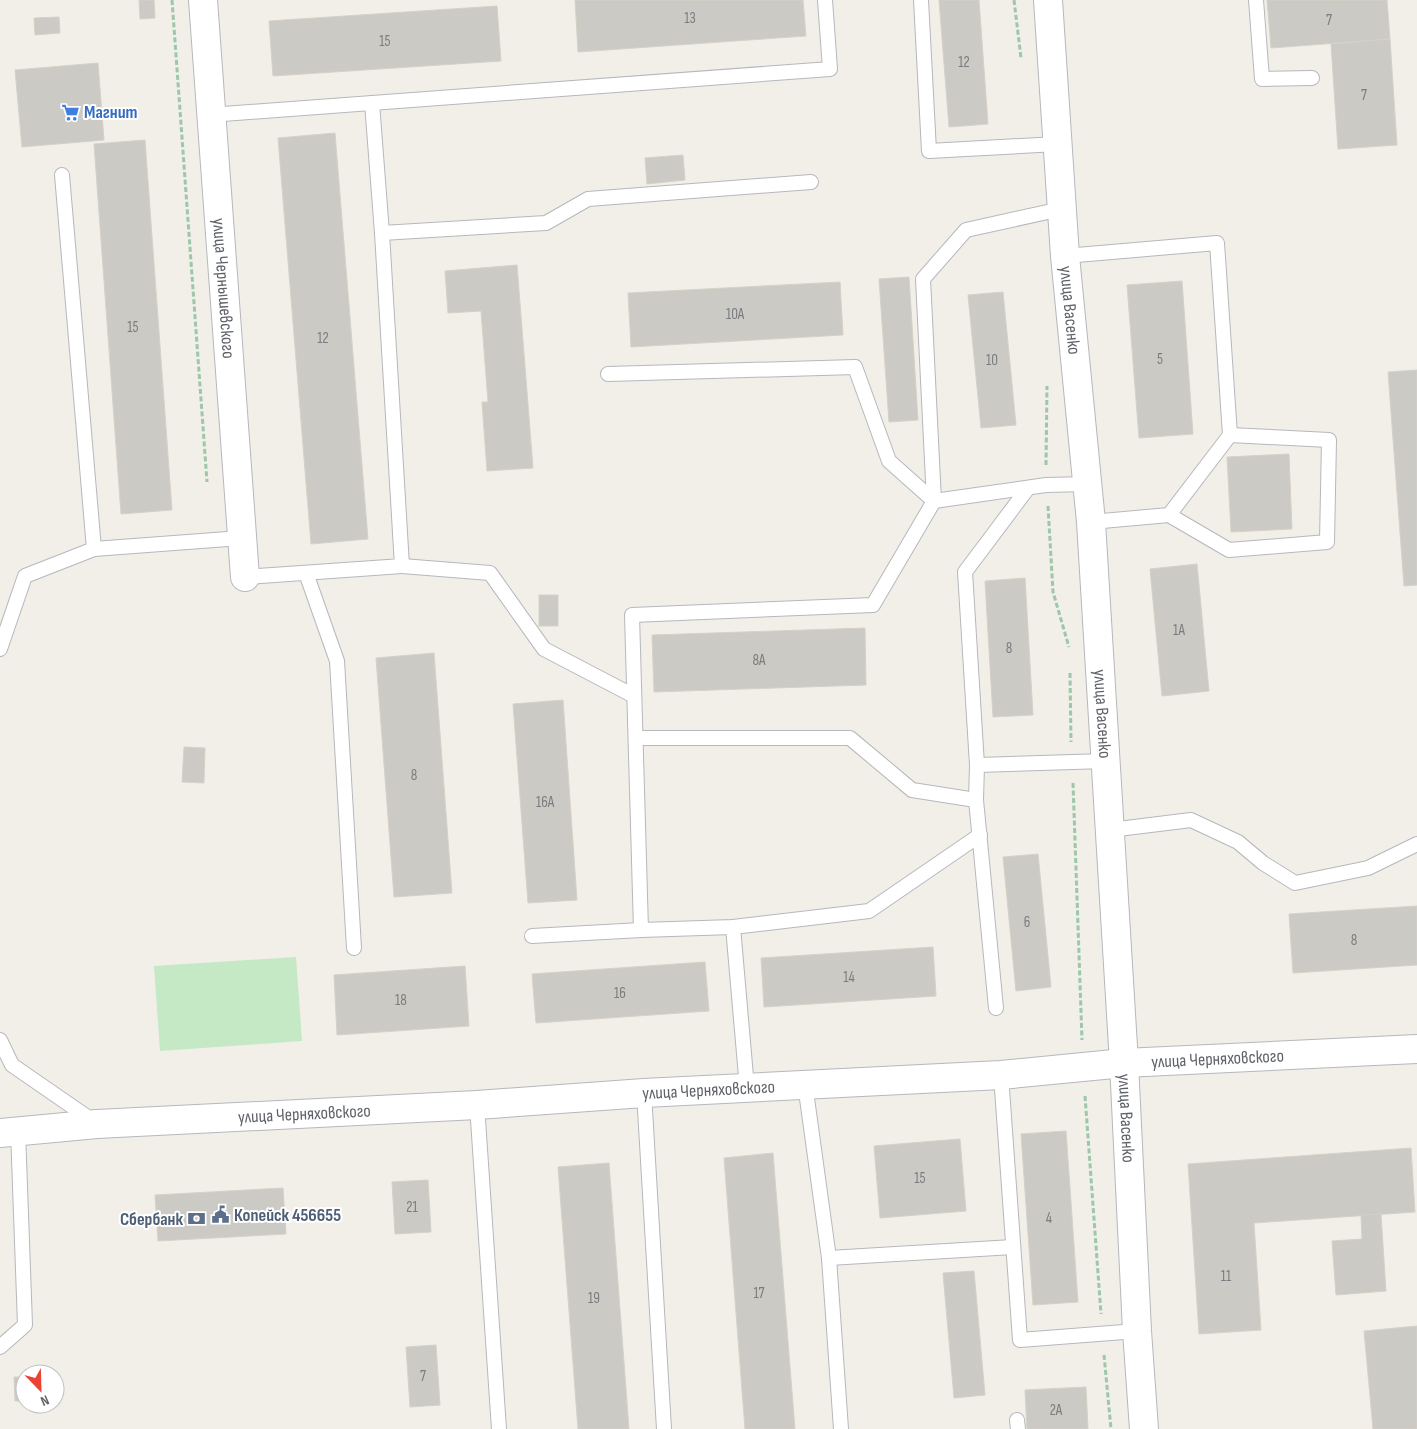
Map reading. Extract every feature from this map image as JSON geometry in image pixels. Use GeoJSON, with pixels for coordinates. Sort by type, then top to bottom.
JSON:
{"type":"FeatureCollection","features":[{"type":"Feature","properties":{"kind":"street","name":"улица Чернышевского"},"geometry":{"type":"LineString","coordinates":[[203,0],[245,577]]}},
{"type":"Feature","properties":{"kind":"street","name":"улица Васенко"},"geometry":{"type":"LineString","coordinates":[[1048,0],[1061,209],[1090,522],[1124,1063],[1137,1331],[1144,1429]]}},
{"type":"Feature","properties":{"kind":"street","name":"улица Черняховского"},"geometry":{"type":"LineString","coordinates":[[9,1132],[97,1124],[477,1105],[805,1084],[1001,1075],[1124,1063],[1417,1049]]}},
{"type":"Feature","properties":{"kind":"lane"},"geometry":{"type":"LineString","coordinates":[[210,114],[830,69],[825,0]]}},
{"type":"Feature","properties":{"kind":"lane"},"geometry":{"type":"LineString","coordinates":[[921,0],[930,151],[1057,144]]}},
{"type":"Feature","properties":{"kind":"lane"},"geometry":{"type":"LineString","coordinates":[[1256,0],[1262,79],[1312,78]]}},
{"type":"Feature","properties":{"kind":"lane"},"geometry":{"type":"LineString","coordinates":[[372,103],[382,233],[402,566]]}},
{"type":"Feature","properties":{"kind":"lane"},"geometry":{"type":"LineString","coordinates":[[62,175],[94,549]]}},
{"type":"Feature","properties":{"kind":"lane"},"geometry":{"type":"LineString","coordinates":[[382,233],[546,223],[588,199],[811,182]]}},
{"type":"Feature","properties":{"kind":"lane"},"geometry":{"type":"LineString","coordinates":[[641,930],[632,615],[873,605],[934,501],[922,279],[966,230],[1061,209]]}},
{"type":"Feature","properties":{"kind":"lane"},"geometry":{"type":"LineString","coordinates":[[1065,256],[1217,244],[1230,435],[1169,515]]}},
{"type":"Feature","properties":{"kind":"lane"},"geometry":{"type":"LineString","coordinates":[[608,374],[855,367],[889,461],[934,501],[1046,485],[1087,484]]}},
{"type":"Feature","properties":{"kind":"lane"},"geometry":{"type":"LineString","coordinates":[[1090,522],[1169,515],[1229,550],[1327,542],[1329,440],[1230,435]]}},
{"type":"Feature","properties":{"kind":"lane"},"geometry":{"type":"LineString","coordinates":[[996,1008],[976,800],[977,765],[965,572],[1028,488]]}},
{"type":"Feature","properties":{"kind":"lane"},"geometry":{"type":"LineString","coordinates":[[0,649],[25,576],[94,549],[242,538]]}},
{"type":"Feature","properties":{"kind":"lane"},"geometry":{"type":"LineString","coordinates":[[245,577],[402,566],[490,573],[544,649],[634,696]]}},
{"type":"Feature","properties":{"kind":"lane"},"geometry":{"type":"LineString","coordinates":[[306,573],[337,661],[354,948]]}},
{"type":"Feature","properties":{"kind":"lane"},"geometry":{"type":"LineString","coordinates":[[636,738],[850,738],[912,790],[976,800]]}},
{"type":"Feature","properties":{"kind":"lane"},"geometry":{"type":"LineString","coordinates":[[977,765],[1106,761]]}},
{"type":"Feature","properties":{"kind":"lane"},"geometry":{"type":"LineString","coordinates":[[1110,830],[1191,820],[1238,842],[1263,863],[1295,882],[1368,868],[1417,844]]}},
{"type":"Feature","properties":{"kind":"lane"},"geometry":{"type":"LineString","coordinates":[[532,936],[733,927],[869,911],[980,835]]}},
{"type":"Feature","properties":{"kind":"lane"},"geometry":{"type":"LineString","coordinates":[[733,927],[747,1088]]}},
{"type":"Feature","properties":{"kind":"lane"},"geometry":{"type":"LineString","coordinates":[[0,1040],[12,1065],[97,1124]]}},
{"type":"Feature","properties":{"kind":"lane"},"geometry":{"type":"LineString","coordinates":[[1001,1075],[1020,1340],[1137,1331]]}},
{"type":"Feature","properties":{"kind":"lane"},"geometry":{"type":"LineString","coordinates":[[805,1084],[829,1258],[840,1429]]}},
{"type":"Feature","properties":{"kind":"lane"},"geometry":{"type":"LineString","coordinates":[[644,1093],[664,1429]]}},
{"type":"Feature","properties":{"kind":"lane"},"geometry":{"type":"LineString","coordinates":[[477,1105],[499,1429]]}},
{"type":"Feature","properties":{"kind":"lane"},"geometry":{"type":"LineString","coordinates":[[0,1346],[25,1325],[9,1132]]}},
{"type":"Feature","properties":{"kind":"lane"},"geometry":{"type":"LineString","coordinates":[[829,1258],[1014,1247]]}},
{"type":"Feature","properties":{"kind":"path"},"geometry":{"type":"LineString","coordinates":[[172,0],[207,482]]}},
{"type":"Feature","properties":{"kind":"path"},"geometry":{"type":"LineString","coordinates":[[1014,0],[1021,58]]}},
{"type":"Feature","properties":{"kind":"path"},"geometry":{"type":"LineString","coordinates":[[1047,380],[1046,485],[1053,592],[1069,648]]}},
{"type":"Feature","properties":{"kind":"path"},"geometry":{"type":"LineString","coordinates":[[1069,667],[1083,1068],[1102,1334],[1111,1429]]}},
{"type":"Feature","properties":{"kind":"green space"},"geometry":{"type":"Polygon","coordinates":[[[296,957],[302,1041],[160,1051],[154,966],[296,957]]]}},
{"type":"Feature","properties":{"kind":"building"},"geometry":{"type":"Polygon","coordinates":[[[139,0],[154,0],[155,18],[140,19],[139,0]]]}},
{"type":"Feature","properties":{"kind":"building"},"geometry":{"type":"Polygon","coordinates":[[[575,0],[803,0],[806,36],[578,52],[575,0]]]}},
{"type":"Feature","properties":{"kind":"building"},"geometry":{"type":"Polygon","coordinates":[[[939,0],[979,0],[988,124],[949,127],[939,0]]]}},
{"type":"Feature","properties":{"kind":"building"},"geometry":{"type":"Polygon","coordinates":[[[1267,0],[1387,0],[1390,39],[1271,48],[1267,0]]]}},
{"type":"Feature","properties":{"kind":"building"},"geometry":{"type":"Polygon","coordinates":[[[497,6],[501,61],[273,76],[269,21],[497,6]]]}},
{"type":"Feature","properties":{"kind":"building"},"geometry":{"type":"Polygon","coordinates":[[[59,17],[60,33],[35,35],[34,18],[59,17]]]}},
{"type":"Feature","properties":{"kind":"building"},"geometry":{"type":"Polygon","coordinates":[[[1390,39],[1397,145],[1338,149],[1331,44],[1390,39]]]}},
{"type":"Feature","properties":{"kind":"building"},"geometry":{"type":"Polygon","coordinates":[[[98,63],[104,140],[22,147],[15,70],[98,63]]]}},
{"type":"Feature","properties":{"kind":"building"},"geometry":{"type":"Polygon","coordinates":[[[335,133],[368,539],[311,544],[278,138],[335,133]]]}},
{"type":"Feature","properties":{"kind":"building"},"geometry":{"type":"Polygon","coordinates":[[[145,140],[172,510],[121,514],[94,144],[145,140]]]}},
{"type":"Feature","properties":{"kind":"building"},"geometry":{"type":"Polygon","coordinates":[[[683,155],[685,180],[647,184],[645,158],[683,155]]]}},
{"type":"Feature","properties":{"kind":"building"},"geometry":{"type":"Polygon","coordinates":[[[517,265],[533,468],[487,471],[482,402],[488,402],[481,311],[448,313],[445,271],[517,265]]]}},
{"type":"Feature","properties":{"kind":"building"},"geometry":{"type":"Polygon","coordinates":[[[909,277],[918,420],[889,422],[879,279],[909,277]]]}},
{"type":"Feature","properties":{"kind":"building"},"geometry":{"type":"Polygon","coordinates":[[[1182,281],[1193,434],[1139,438],[1127,285],[1182,281]]]}},
{"type":"Feature","properties":{"kind":"building"},"geometry":{"type":"Polygon","coordinates":[[[840,282],[843,335],[631,347],[628,293],[840,282]]]}},
{"type":"Feature","properties":{"kind":"building"},"geometry":{"type":"Polygon","coordinates":[[[1003,292],[1016,425],[981,428],[968,295],[1003,292]]]}},
{"type":"Feature","properties":{"kind":"building"},"geometry":{"type":"Polygon","coordinates":[[[1417,370],[1417,585],[1404,586],[1388,372],[1417,370]]]}},
{"type":"Feature","properties":{"kind":"building"},"geometry":{"type":"Polygon","coordinates":[[[1289,454],[1292,529],[1231,532],[1227,457],[1289,454]]]}},
{"type":"Feature","properties":{"kind":"building"},"geometry":{"type":"Polygon","coordinates":[[[1197,564],[1209,691],[1162,696],[1150,569],[1197,564]]]}},
{"type":"Feature","properties":{"kind":"building"},"geometry":{"type":"Polygon","coordinates":[[[1025,578],[1033,715],[993,717],[985,581],[1025,578]]]}},
{"type":"Feature","properties":{"kind":"building"},"geometry":{"type":"Polygon","coordinates":[[[539,595],[558,595],[558,626],[539,626],[539,595]]]}},
{"type":"Feature","properties":{"kind":"building"},"geometry":{"type":"Polygon","coordinates":[[[865,628],[866,685],[654,692],[652,635],[865,628]]]}},
{"type":"Feature","properties":{"kind":"building"},"geometry":{"type":"Polygon","coordinates":[[[434,653],[452,893],[394,897],[376,658],[434,653]]]}},
{"type":"Feature","properties":{"kind":"building"},"geometry":{"type":"Polygon","coordinates":[[[563,700],[577,900],[528,903],[513,704],[563,700]]]}},
{"type":"Feature","properties":{"kind":"building"},"geometry":{"type":"Polygon","coordinates":[[[184,747],[205,748],[204,783],[182,782],[184,747]]]}},
{"type":"Feature","properties":{"kind":"building"},"geometry":{"type":"Polygon","coordinates":[[[1038,854],[1051,987],[1016,991],[1003,857],[1038,854]]]}},
{"type":"Feature","properties":{"kind":"building"},"geometry":{"type":"Polygon","coordinates":[[[1417,906],[1417,965],[1293,973],[1289,914],[1417,906]]]}},
{"type":"Feature","properties":{"kind":"building"},"geometry":{"type":"Polygon","coordinates":[[[933,947],[936,996],[764,1007],[761,958],[933,947]]]}},
{"type":"Feature","properties":{"kind":"building"},"geometry":{"type":"Polygon","coordinates":[[[705,962],[709,1011],[536,1023],[532,974],[705,962]]]}},
{"type":"Feature","properties":{"kind":"building"},"geometry":{"type":"Polygon","coordinates":[[[465,966],[469,1026],[337,1035],[334,975],[465,966]]]}},
{"type":"Feature","properties":{"kind":"building"},"geometry":{"type":"Polygon","coordinates":[[[1066,1131],[1078,1302],[1033,1305],[1021,1134],[1066,1131]]]}},
{"type":"Feature","properties":{"kind":"building"},"geometry":{"type":"Polygon","coordinates":[[[960,1139],[966,1211],[880,1218],[874,1146],[960,1139]]]}},
{"type":"Feature","properties":{"kind":"building"},"geometry":{"type":"Polygon","coordinates":[[[1411,1148],[1415,1212],[1254,1223],[1261,1330],[1199,1334],[1188,1164],[1411,1148]]]}},
{"type":"Feature","properties":{"kind":"building"},"geometry":{"type":"Polygon","coordinates":[[[773,1153],[795,1429],[745,1429],[724,1158],[773,1153]]]}},
{"type":"Feature","properties":{"kind":"building"},"geometry":{"type":"Polygon","coordinates":[[[609,1163],[629,1429],[578,1429],[558,1167],[609,1163]]]}},
{"type":"Feature","properties":{"kind":"building"},"geometry":{"type":"Polygon","coordinates":[[[428,1180],[431,1232],[395,1234],[392,1182],[428,1180]]]}},
{"type":"Feature","properties":{"kind":"building"},"geometry":{"type":"Polygon","coordinates":[[[283,1188],[286,1234],[158,1241],[155,1195],[283,1188]]]}},
{"type":"Feature","properties":{"kind":"building"},"geometry":{"type":"Polygon","coordinates":[[[1381,1214],[1386,1291],[1336,1295],[1332,1241],[1362,1239],[1361,1215],[1381,1214]]]}},
{"type":"Feature","properties":{"kind":"building"},"geometry":{"type":"Polygon","coordinates":[[[974,1271],[985,1395],[954,1398],[943,1273],[974,1271]]]}},
{"type":"Feature","properties":{"kind":"building"},"geometry":{"type":"Polygon","coordinates":[[[1417,1326],[1417,1429],[1373,1429],[1364,1331],[1417,1326]]]}},
{"type":"Feature","properties":{"kind":"building"},"geometry":{"type":"Polygon","coordinates":[[[436,1345],[440,1405],[410,1407],[406,1347],[436,1345]]]}},
{"type":"Feature","properties":{"kind":"building"},"geometry":{"type":"Polygon","coordinates":[[[1086,1387],[1088,1429],[1027,1429],[1025,1390],[1086,1387]]]}},
{"type":"Feature","properties":{"kind":"place","name":"Магнит"},"geometry":{"type":"Point","coordinates":[70,112]}},
{"type":"Feature","properties":{"kind":"place","name":"Копейск 456655"},"geometry":{"type":"Point","coordinates":[220,1215]}},
{"type":"Feature","properties":{"kind":"place","name":"Сбербанк"},"geometry":{"type":"Point","coordinates":[197,1219]}}]}
